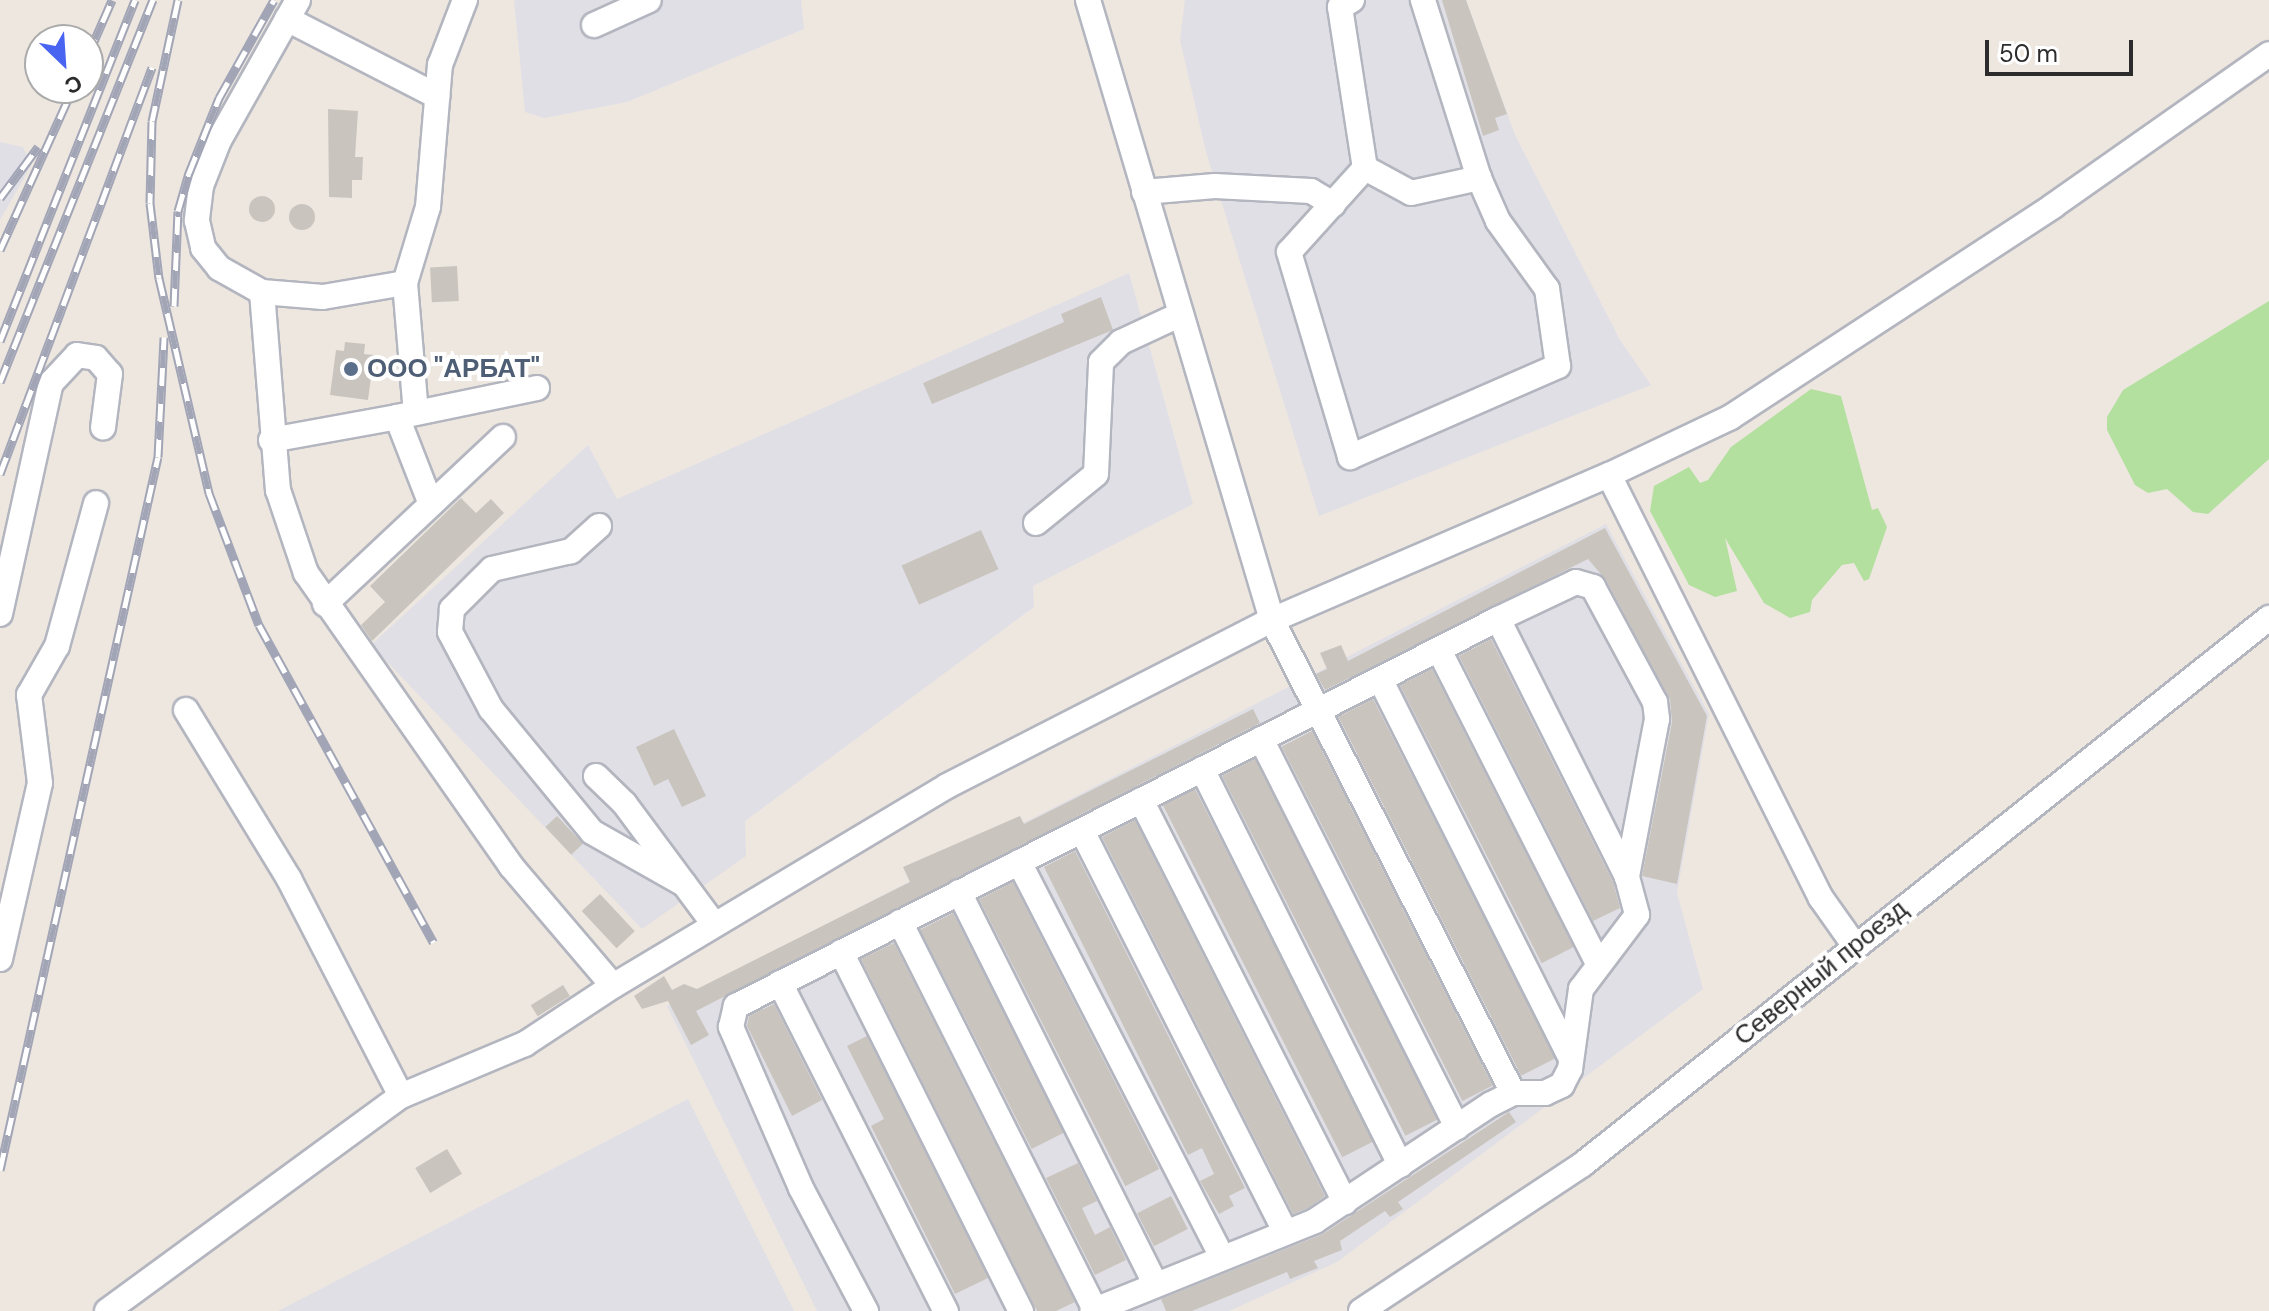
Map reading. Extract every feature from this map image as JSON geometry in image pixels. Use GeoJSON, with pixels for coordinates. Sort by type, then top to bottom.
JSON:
{"type":"FeatureCollection","features":[{"type":"Feature","properties":{"kind":"street"},"geometry":{"type":"LineString","coordinates":[[431,504],[406,415],[405,283],[428,207],[440,65],[465,0]]}},
{"type":"Feature","properties":{"kind":"street"},"geometry":{"type":"LineString","coordinates":[[594,25],[649,0]]}},
{"type":"Feature","properties":{"kind":"street"},"geometry":{"type":"LineString","coordinates":[[1088,0],[1272,620],[1513,1093]]}},
{"type":"Feature","properties":{"kind":"street"},"geometry":{"type":"LineString","coordinates":[[1352,0],[1340,7],[1365,168]]}},
{"type":"Feature","properties":{"kind":"street"},"geometry":{"type":"LineString","coordinates":[[1365,168],[1289,252],[1350,457],[1558,366],[1547,289],[1498,221],[1479,178],[1423,0]]}},
{"type":"Feature","properties":{"kind":"street"},"geometry":{"type":"LineString","coordinates":[[405,283],[323,297],[262,292],[219,268],[203,248],[197,221],[201,186],[219,140],[293,9],[437,96]]}},
{"type":"Feature","properties":{"kind":"street"},"geometry":{"type":"LineString","coordinates":[[107,1311],[401,1096],[525,1044],[663,952],[947,786],[1272,620],[1609,475],[1731,417],[2053,206],[2269,54]]}},
{"type":"Feature","properties":{"kind":"street"},"geometry":{"type":"LineString","coordinates":[[1365,168],[1411,193],[1479,178]]}},
{"type":"Feature","properties":{"kind":"street"},"geometry":{"type":"LineString","coordinates":[[1144,192],[1215,186],[1311,191],[1333,204]]}},
{"type":"Feature","properties":{"kind":"street"},"geometry":{"type":"LineString","coordinates":[[262,292],[271,440],[289,533],[325,604],[519,877],[613,986]]}},
{"type":"Feature","properties":{"kind":"street"},"geometry":{"type":"LineString","coordinates":[[1036,523],[1096,474],[1101,362],[1121,342],[1181,314]]}},
{"type":"Feature","properties":{"kind":"street"},"geometry":{"type":"LineString","coordinates":[[0,614],[51,383],[72,358],[96,358],[110,374],[103,428]]}},
{"type":"Feature","properties":{"kind":"street"},"geometry":{"type":"LineString","coordinates":[[271,440],[537,388]]}},
{"type":"Feature","properties":{"kind":"street"},"geometry":{"type":"LineString","coordinates":[[325,604],[503,437]]}},
{"type":"Feature","properties":{"kind":"street"},"geometry":{"type":"LineString","coordinates":[[1609,475],[1821,898],[1855,946]]}},
{"type":"Feature","properties":{"kind":"street"},"geometry":{"type":"LineString","coordinates":[[0,959],[40,783],[29,695],[57,646],[96,503]]}},
{"type":"Feature","properties":{"kind":"street"},"geometry":{"type":"LineString","coordinates":[[599,526],[571,551],[492,569],[460,597],[450,632],[491,709],[592,832],[684,884]]}},
{"type":"Feature","properties":{"kind":"street"},"geometry":{"type":"LineString","coordinates":[[866,1311],[801,1188],[731,1027],[736,1006],[1576,582],[1586,583],[1655,702],[1627,877]]}},
{"type":"Feature","properties":{"kind":"street","name":"Северный проезд"},"geometry":{"type":"LineString","coordinates":[[1361,1311],[1583,1164],[2269,618]]}},
{"type":"Feature","properties":{"kind":"street"},"geometry":{"type":"LineString","coordinates":[[900,922],[1094,1310],[1154,1282],[1285,1232],[1345,1202],[1513,1093],[1554,1090],[1568,1076],[1576,1003],[1598,963],[1637,915],[1627,877],[1498,619]]}},
{"type":"Feature","properties":{"kind":"street"},"geometry":{"type":"LineString","coordinates":[[1439,650],[1598,963]]}},
{"type":"Feature","properties":{"kind":"street"},"geometry":{"type":"LineString","coordinates":[[1380,679],[1571,1059]]}},
{"type":"Feature","properties":{"kind":"street"},"geometry":{"type":"LineString","coordinates":[[186,710],[289,879],[401,1096]]}},
{"type":"Feature","properties":{"kind":"street"},"geometry":{"type":"LineString","coordinates":[[1261,739],[1457,1127]]}},
{"type":"Feature","properties":{"kind":"street"},"geometry":{"type":"LineString","coordinates":[[1202,769],[1400,1165]]}},
{"type":"Feature","properties":{"kind":"street"},"geometry":{"type":"LineString","coordinates":[[596,776],[713,923]]}},
{"type":"Feature","properties":{"kind":"street"},"geometry":{"type":"LineString","coordinates":[[1141,800],[1345,1202]]}},
{"type":"Feature","properties":{"kind":"street"},"geometry":{"type":"LineString","coordinates":[[1082,831],[1285,1232]]}},
{"type":"Feature","properties":{"kind":"street"},"geometry":{"type":"LineString","coordinates":[[1019,862],[1221,1255]]}},
{"type":"Feature","properties":{"kind":"street"},"geometry":{"type":"LineString","coordinates":[[959,892],[1154,1282]]}},
{"type":"Feature","properties":{"kind":"street"},"geometry":{"type":"LineString","coordinates":[[841,952],[1021,1311]]}},
{"type":"Feature","properties":{"kind":"street"},"geometry":{"type":"LineString","coordinates":[[780,983],[946,1311]]}},
{"type":"Feature","properties":{"kind":"shaded area"},"geometry":{"type":"Polygon","coordinates":[[[514,0],[801,0],[804,29],[627,102],[544,118],[525,112],[514,0]]]}},
{"type":"Feature","properties":{"kind":"shaded area"},"geometry":{"type":"Polygon","coordinates":[[[1185,0],[1466,0],[1515,135],[1620,340],[1651,385],[1319,516],[1206,152],[1180,40],[1185,0]]]}},
{"type":"Feature","properties":{"kind":"shaded area"},"geometry":{"type":"Polygon","coordinates":[[[0,142],[23,147],[31,166],[0,220],[0,142]]]}},
{"type":"Feature","properties":{"kind":"shaded area"},"geometry":{"type":"Polygon","coordinates":[[[1129,273],[1193,504],[1033,586],[1034,607],[745,821],[746,856],[642,929],[371,645],[588,445],[617,499],[1129,273]]]}},
{"type":"Feature","properties":{"kind":"shaded area"},"geometry":{"type":"Polygon","coordinates":[[[1606,524],[1709,714],[1677,893],[1703,989],[1337,1262],[1229,1311],[817,1311],[667,1006],[1606,524]]]}},
{"type":"Feature","properties":{"kind":"shaded area"},"geometry":{"type":"Polygon","coordinates":[[[688,1099],[794,1311],[278,1311],[688,1099]]]}},
{"type":"Feature","properties":{"kind":"green space"},"geometry":{"type":"Polygon","coordinates":[[[2269,301],[2269,459],[2208,514],[2193,512],[2167,489],[2148,493],[2135,485],[2107,430],[2107,417],[2123,390],[2269,301]]]}},
{"type":"Feature","properties":{"kind":"green space"},"geometry":{"type":"Polygon","coordinates":[[[1811,389],[1841,396],[1872,510],[1878,508],[1887,527],[1869,579],[1864,581],[1854,563],[1842,565],[1812,600],[1810,612],[1790,618],[1764,603],[1725,538],[1737,591],[1715,597],[1689,585],[1650,511],[1654,486],[1689,467],[1700,483],[1708,480],[1731,447],[1811,389]]]}},
{"type":"Feature","properties":{"kind":"building"},"geometry":{"type":"Polygon","coordinates":[[[1442,0],[1466,0],[1507,114],[1495,118],[1499,130],[1483,136],[1442,0]]]}},
{"type":"Feature","properties":{"kind":"building"},"geometry":{"type":"Polygon","coordinates":[[[328,109],[358,111],[355,157],[363,157],[362,180],[352,180],[352,198],[329,197],[328,109]]]}},
{"type":"Feature","properties":{"kind":"building"},"geometry":{"type":"Polygon","coordinates":[[[262,196],[271,200],[275,209],[271,218],[262,222],[253,218],[249,209],[253,200],[262,196]]]}},
{"type":"Feature","properties":{"kind":"building"},"geometry":{"type":"Polygon","coordinates":[[[302,204],[311,208],[315,217],[311,226],[302,230],[293,226],[289,217],[293,208],[302,204]]]}},
{"type":"Feature","properties":{"kind":"building"},"geometry":{"type":"Polygon","coordinates":[[[457,266],[459,301],[432,302],[430,267],[457,266]]]}},
{"type":"Feature","properties":{"kind":"building"},"geometry":{"type":"Polygon","coordinates":[[[1101,297],[1113,330],[932,404],[923,383],[1064,322],[1061,314],[1101,297]]]}},
{"type":"Feature","properties":{"kind":"building"},"geometry":{"type":"Polygon","coordinates":[[[345,342],[365,344],[364,354],[374,355],[368,400],[330,395],[336,350],[344,351],[345,342]]]}},
{"type":"Feature","properties":{"kind":"building"},"geometry":{"type":"Polygon","coordinates":[[[461,498],[476,513],[491,499],[504,513],[372,641],[361,625],[385,602],[370,586],[461,498]]]}},
{"type":"Feature","properties":{"kind":"building"},"geometry":{"type":"Polygon","coordinates":[[[1605,528],[1707,716],[1677,884],[1642,876],[1672,722],[1670,700],[1606,580],[1588,559],[1325,690],[1316,674],[1327,669],[1320,653],[1341,645],[1348,661],[1605,528]]]}},
{"type":"Feature","properties":{"kind":"building"},"geometry":{"type":"Polygon","coordinates":[[[981,530],[998,569],[919,605],[902,565],[981,530]]]}},
{"type":"Feature","properties":{"kind":"building"},"geometry":{"type":"Polygon","coordinates":[[[1491,639],[1613,882],[1620,908],[1593,921],[1459,656],[1491,639]]]}},
{"type":"Feature","properties":{"kind":"building"},"geometry":{"type":"Polygon","coordinates":[[[1432,669],[1574,947],[1542,963],[1400,685],[1432,669]]]}},
{"type":"Feature","properties":{"kind":"building"},"geometry":{"type":"Polygon","coordinates":[[[1373,699],[1556,1058],[1521,1076],[1338,717],[1373,699]]]}},
{"type":"Feature","properties":{"kind":"building"},"geometry":{"type":"Polygon","coordinates":[[[1253,709],[1260,723],[696,1011],[709,1035],[691,1045],[668,1001],[642,1009],[634,996],[664,976],[672,990],[684,984],[697,989],[910,882],[903,867],[1020,816],[1024,824],[1253,709]]]}},
{"type":"Feature","properties":{"kind":"building"},"geometry":{"type":"Polygon","coordinates":[[[674,729],[706,796],[682,807],[668,779],[654,786],[636,747],[674,729]]]}},
{"type":"Feature","properties":{"kind":"building"},"geometry":{"type":"Polygon","coordinates":[[[1312,731],[1493,1086],[1462,1101],[1282,746],[1312,731]]]}},
{"type":"Feature","properties":{"kind":"building"},"geometry":{"type":"Polygon","coordinates":[[[1255,759],[1438,1119],[1405,1136],[1222,776],[1255,759]]]}},
{"type":"Feature","properties":{"kind":"building"},"geometry":{"type":"Polygon","coordinates":[[[1195,789],[1374,1141],[1342,1157],[1163,805],[1195,789]]]}},
{"type":"Feature","properties":{"kind":"building"},"geometry":{"type":"Polygon","coordinates":[[[557,816],[583,844],[571,855],[545,827],[557,816]]]}},
{"type":"Feature","properties":{"kind":"building"},"geometry":{"type":"Polygon","coordinates":[[[1135,820],[1325,1196],[1308,1208],[1293,1214],[1102,837],[1135,820]]]}},
{"type":"Feature","properties":{"kind":"building"},"geometry":{"type":"Polygon","coordinates":[[[1075,851],[1245,1188],[1229,1196],[1234,1206],[1219,1214],[1200,1181],[1214,1174],[1202,1148],[1188,1155],[1044,867],[1075,851]]]}},
{"type":"Feature","properties":{"kind":"building"},"geometry":{"type":"Polygon","coordinates":[[[1013,882],[1159,1169],[1125,1186],[979,899],[1013,882]]]}},
{"type":"Feature","properties":{"kind":"building"},"geometry":{"type":"Polygon","coordinates":[[[600,894],[635,931],[616,948],[582,911],[600,894]]]}},
{"type":"Feature","properties":{"kind":"building"},"geometry":{"type":"Polygon","coordinates":[[[953,913],[1065,1132],[1032,1149],[920,930],[953,913]]]}},
{"type":"Feature","properties":{"kind":"building"},"geometry":{"type":"Polygon","coordinates":[[[894,943],[1075,1302],[1056,1311],[1037,1311],[861,959],[894,943]]]}},
{"type":"Feature","properties":{"kind":"building"},"geometry":{"type":"Polygon","coordinates":[[[563,985],[570,996],[538,1016],[531,1005],[563,985]]]}},
{"type":"Feature","properties":{"kind":"building"},"geometry":{"type":"Polygon","coordinates":[[[774,1004],[822,1100],[792,1116],[747,1026],[749,1016],[774,1004]]]}},
{"type":"Feature","properties":{"kind":"building"},"geometry":{"type":"Polygon","coordinates":[[[867,1036],[988,1278],[955,1294],[871,1126],[884,1119],[847,1046],[867,1036]]]}},
{"type":"Feature","properties":{"kind":"building"},"geometry":{"type":"Polygon","coordinates":[[[1509,1112],[1516,1122],[1398,1202],[1403,1209],[1390,1217],[1385,1211],[1340,1241],[1342,1250],[1314,1261],[1318,1268],[1290,1279],[1287,1272],[1192,1311],[1166,1311],[1161,1299],[1323,1234],[1509,1112]]]}},
{"type":"Feature","properties":{"kind":"building"},"geometry":{"type":"Polygon","coordinates":[[[447,1149],[462,1174],[430,1193],[415,1168],[447,1149]]]}},
{"type":"Feature","properties":{"kind":"building"},"geometry":{"type":"Polygon","coordinates":[[[1078,1163],[1097,1201],[1082,1208],[1095,1235],[1110,1227],[1126,1260],[1095,1275],[1046,1178],[1078,1163]]]}},
{"type":"Feature","properties":{"kind":"building"},"geometry":{"type":"Polygon","coordinates":[[[1171,1196],[1188,1229],[1154,1246],[1137,1213],[1171,1196]]]}},
{"type":"Feature","properties":{"kind":"railway"},"geometry":{"type":"LineString","coordinates":[[102,24],[112,0]]}},
{"type":"Feature","properties":{"kind":"railway"},"geometry":{"type":"LineString","coordinates":[[0,341],[135,0]]}},
{"type":"Feature","properties":{"kind":"railway"},"geometry":{"type":"LineString","coordinates":[[0,382],[153,0]]}},
{"type":"Feature","properties":{"kind":"railway"},"geometry":{"type":"LineString","coordinates":[[178,0],[152,121],[150,203],[159,278],[209,493],[259,625],[433,942]]}},
{"type":"Feature","properties":{"kind":"railway"},"geometry":{"type":"LineString","coordinates":[[174,306],[178,211],[189,173],[219,98],[274,0]]}},
{"type":"Feature","properties":{"kind":"railway"},"geometry":{"type":"LineString","coordinates":[[0,474],[152,68]]}},
{"type":"Feature","properties":{"kind":"railway"},"geometry":{"type":"LineString","coordinates":[[0,250],[66,104]]}},
{"type":"Feature","properties":{"kind":"railway"},"geometry":{"type":"LineString","coordinates":[[0,198],[38,147]]}},
{"type":"Feature","properties":{"kind":"railway"},"geometry":{"type":"LineString","coordinates":[[0,1170],[158,457],[164,337]]}},
{"type":"Feature","properties":{"kind":"place","name":"ООО \"АРБАТ\""},"geometry":{"type":"Point","coordinates":[351,369]}}]}
